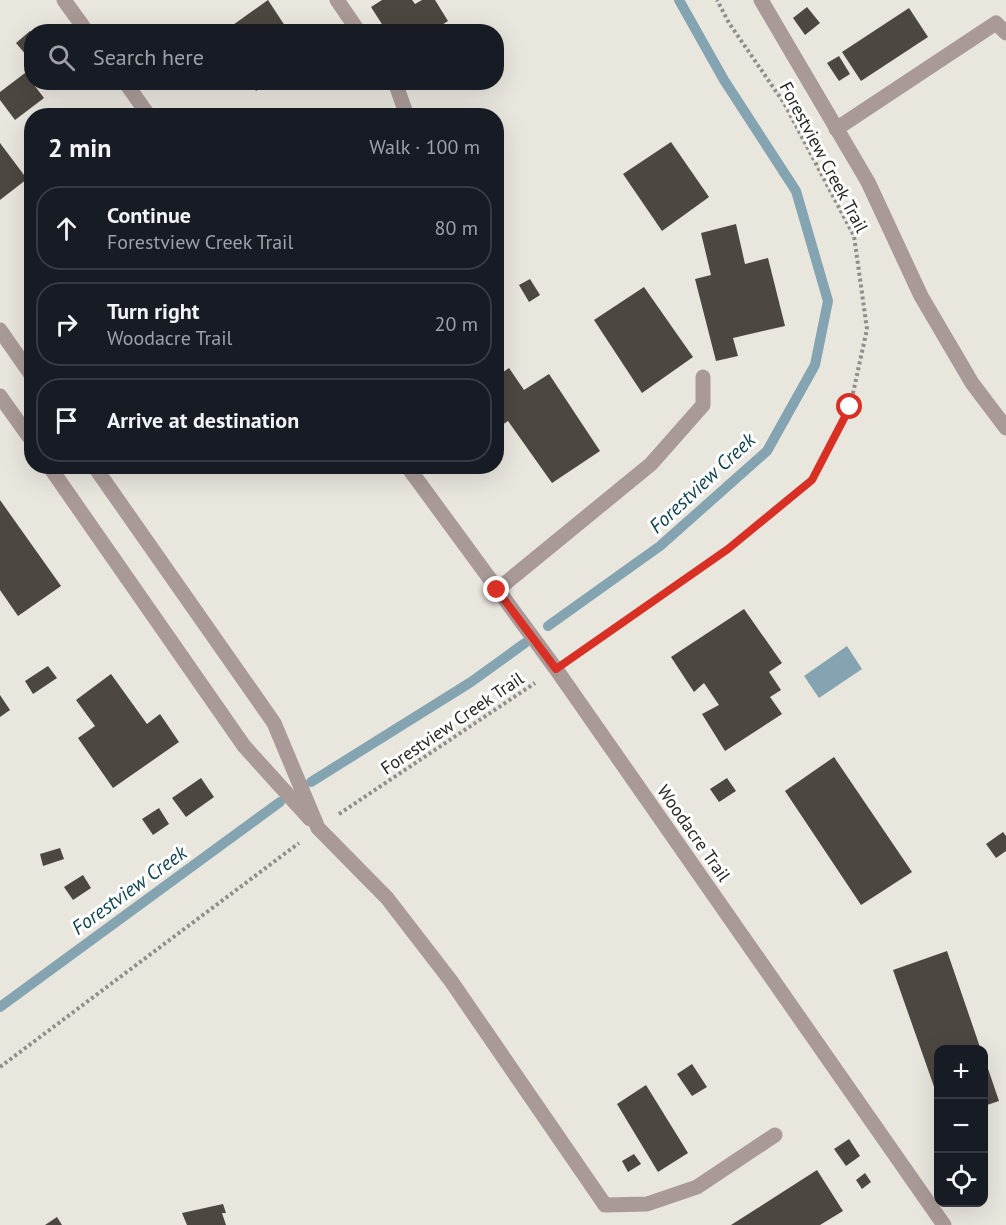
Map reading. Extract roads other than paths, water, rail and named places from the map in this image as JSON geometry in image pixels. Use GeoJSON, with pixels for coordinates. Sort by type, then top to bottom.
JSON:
{"type":"FeatureCollection","features":[{"type":"Feature","properties":{"kind":"street"},"geometry":{"type":"LineString","coordinates":[[64,0],[81,24]]}},
{"type":"Feature","properties":{"kind":"street"},"geometry":{"type":"LineString","coordinates":[[337,0],[354,24]]}},
{"type":"Feature","properties":{"kind":"street"},"geometry":{"type":"LineString","coordinates":[[761,0],[868,182],[921,296],[972,383],[1006,428]]}},
{"type":"Feature","properties":{"kind":"street"},"geometry":{"type":"LineString","coordinates":[[836,129],[996,23],[1006,33]]}},
{"type":"Feature","properties":{"kind":"street"},"geometry":{"type":"LineString","coordinates":[[131,90],[143,108]]}},
{"type":"Feature","properties":{"kind":"street"},"geometry":{"type":"LineString","coordinates":[[398,90],[404,108]]}},
{"type":"Feature","properties":{"kind":"street"},"geometry":{"type":"LineString","coordinates":[[0,330],[24,364]]}},
{"type":"Feature","properties":{"kind":"street"},"geometry":{"type":"LineString","coordinates":[[497,590],[651,464],[703,405],[704,377]]}},
{"type":"Feature","properties":{"kind":"street"},"geometry":{"type":"LineString","coordinates":[[0,396],[24,430]]}},
{"type":"Feature","properties":{"kind":"street"},"geometry":{"type":"LineString","coordinates":[[55,474],[244,746],[318,828],[387,898],[444,972],[605,1205],[647,1204],[698,1187],[776,1135]]}},
{"type":"Feature","properties":{"kind":"street"},"geometry":{"type":"LineString","coordinates":[[100,474],[274,723],[318,828]]}},
{"type":"Feature","properties":{"kind":"street","name":"Woodacre Trail"},"geometry":{"type":"LineString","coordinates":[[413,474],[556,669],[944,1225]]}},
{"type":"Feature","properties":{"kind":"water"},"geometry":{"type":"Polygon","coordinates":[[[847,646],[862,669],[819,698],[804,676],[847,646]]]}},
{"type":"Feature","properties":{"kind":"waterway","name":"Forestview Creek"},"geometry":{"type":"LineString","coordinates":[[548,626],[660,546],[767,451],[815,365],[828,301],[796,191],[724,80],[679,0]]}},
{"type":"Feature","properties":{"kind":"waterway","name":"Forestview Creek"},"geometry":{"type":"LineString","coordinates":[[311,782],[471,682],[525,643]]}},
{"type":"Feature","properties":{"kind":"waterway","name":"Forestview Creek"},"geometry":{"type":"LineString","coordinates":[[0,1007],[280,802]]}}]}
